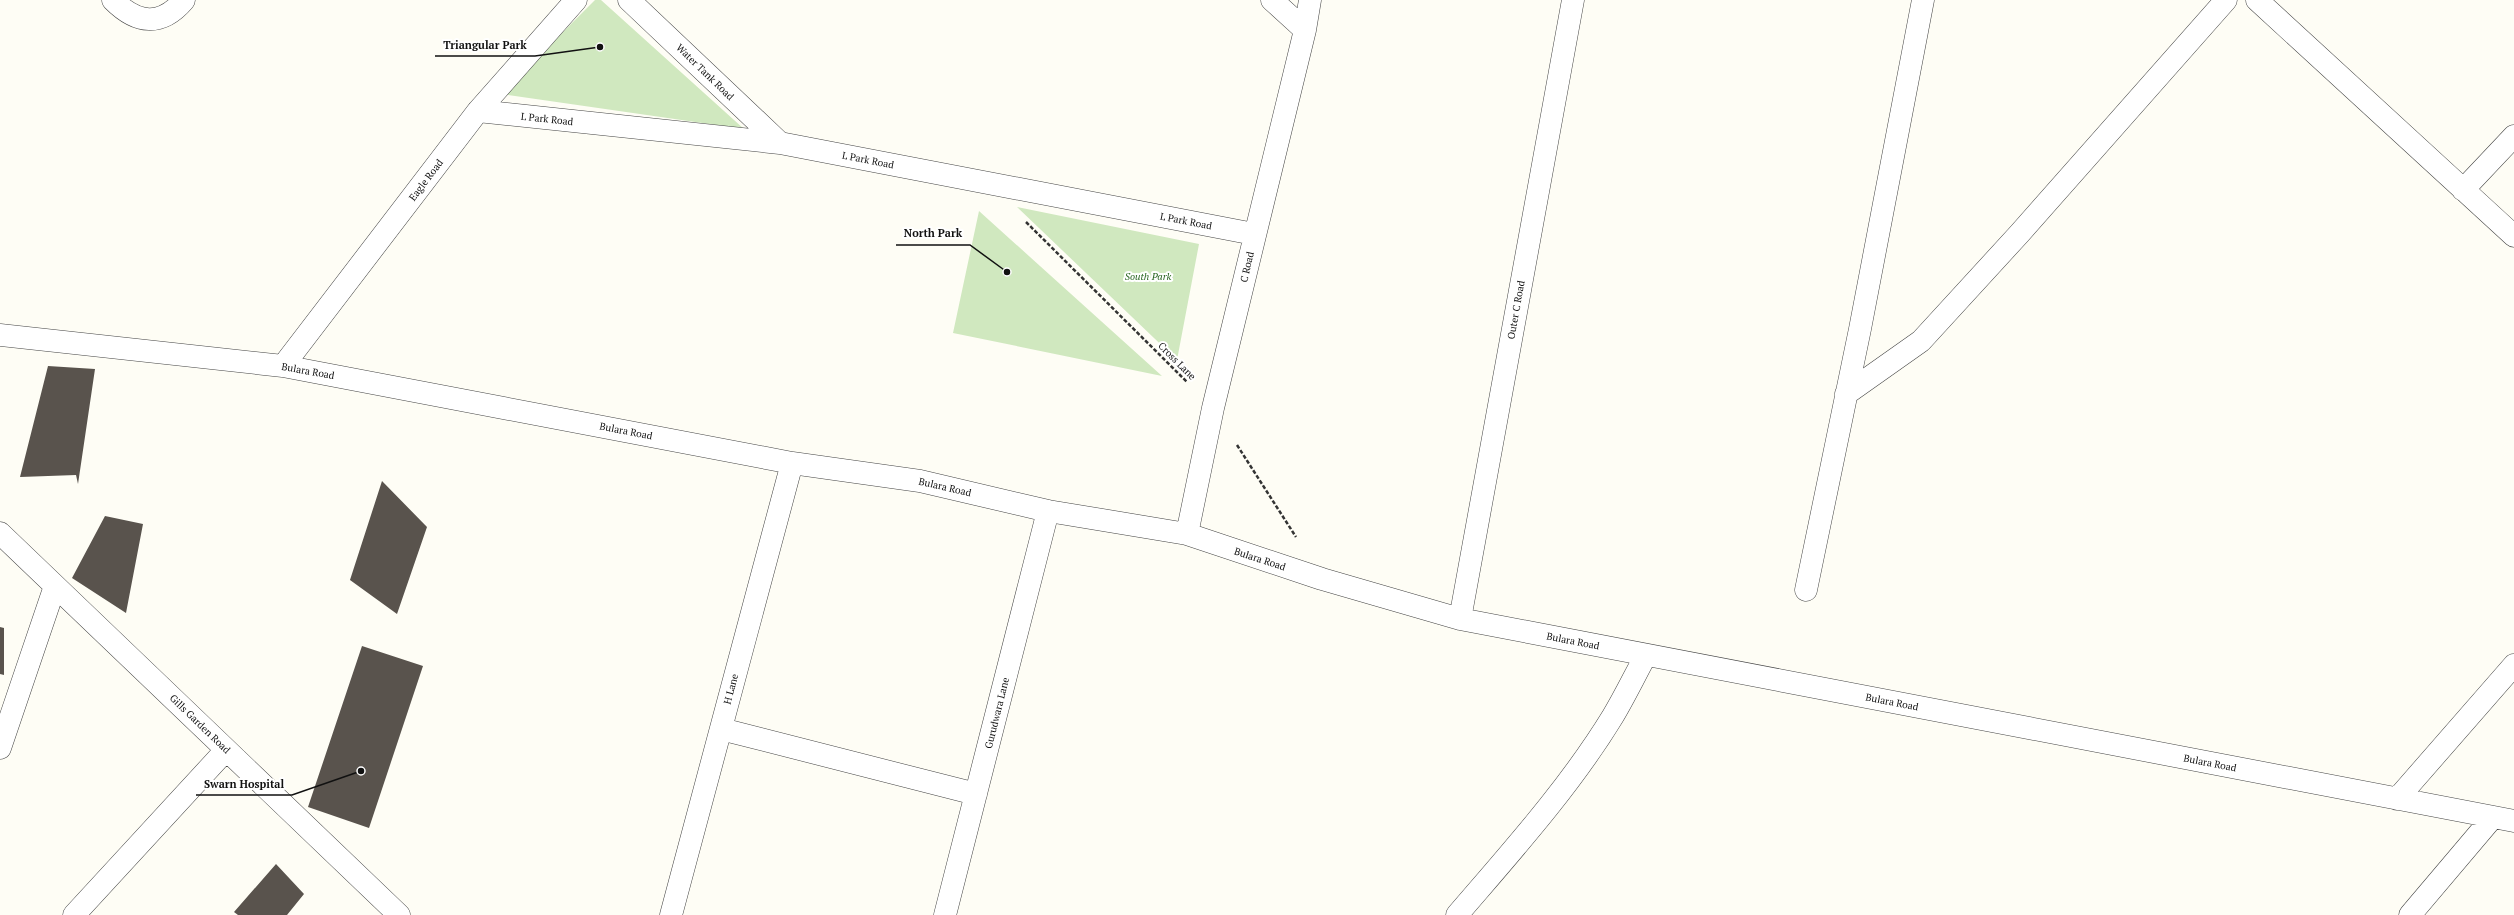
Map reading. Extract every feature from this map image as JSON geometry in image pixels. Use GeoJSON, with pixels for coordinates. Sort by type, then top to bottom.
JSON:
{"type":"FeatureCollection","features":[{"type":"Feature","properties":{"kind":"street"},"geometry":{"type":"LineString","coordinates":[[113,0],[125,12],[148,20],[173,13],[184,0]]}},
{"type":"Feature","properties":{"kind":"street","name":"Eagle Road"},"geometry":{"type":"LineString","coordinates":[[283,366],[478,112],[576,0]]}},
{"type":"Feature","properties":{"kind":"street","name":"Water Tank Road"},"geometry":{"type":"LineString","coordinates":[[630,0],[780,144]]}},
{"type":"Feature","properties":{"kind":"street"},"geometry":{"type":"LineString","coordinates":[[1272,0],[1305,30]]}},
{"type":"Feature","properties":{"kind":"street","name":"C Road"},"geometry":{"type":"LineString","coordinates":[[1187,534],[1213,408],[1254,234],[1305,30],[1310,0]]}},
{"type":"Feature","properties":{"kind":"street","name":"Outer C Road"},"geometry":{"type":"LineString","coordinates":[[1460,619],[1573,0]]}},
{"type":"Feature","properties":{"kind":"street"},"geometry":{"type":"LineString","coordinates":[[1806,590],[1923,0]]}},
{"type":"Feature","properties":{"kind":"street"},"geometry":{"type":"LineString","coordinates":[[1846,394],[1921,341],[2020,233],[2226,0]]}},
{"type":"Feature","properties":{"kind":"street"},"geometry":{"type":"LineString","coordinates":[[2256,0],[2514,236]]}},
{"type":"Feature","properties":{"kind":"street","name":"L Park Road"},"geometry":{"type":"LineString","coordinates":[[478,112],[780,144],[1254,234]]}},
{"type":"Feature","properties":{"kind":"street"},"geometry":{"type":"LineString","coordinates":[[2463,190],[2514,136]]}},
{"type":"Feature","properties":{"kind":"street","name":"Bulara Road"},"geometry":{"type":"LineString","coordinates":[[0,335],[283,366],[792,463],[920,480],[1048,511],[1187,534],[1322,579],[1460,619],[2504,819]]}},
{"type":"Feature","properties":{"kind":"street","name":"H Lane"},"geometry":{"type":"LineString","coordinates":[[671,915],[792,463]]}},
{"type":"Feature","properties":{"kind":"street","name":"Gurudwara Lane"},"geometry":{"type":"LineString","coordinates":[[945,915],[1048,511]]}},
{"type":"Feature","properties":{"kind":"street","name":"Gills Garden Road"},"geometry":{"type":"LineString","coordinates":[[0,533],[397,914]]}},
{"type":"Feature","properties":{"kind":"street"},"geometry":{"type":"LineString","coordinates":[[0,748],[55,586]]}},
{"type":"Feature","properties":{"kind":"street"},"geometry":{"type":"LineString","coordinates":[[1457,915],[1532,828],[1591,747],[1612,716],[1646,655]]}},
{"type":"Feature","properties":{"kind":"street"},"geometry":{"type":"LineString","coordinates":[[2397,799],[2514,664]]}},
{"type":"Feature","properties":{"kind":"street"},"geometry":{"type":"LineString","coordinates":[[721,729],[976,794]]}},
{"type":"Feature","properties":{"kind":"street"},"geometry":{"type":"LineString","coordinates":[[74,915],[226,750]]}},
{"type":"Feature","properties":{"kind":"street"},"geometry":{"type":"LineString","coordinates":[[2410,915],[2504,819]]}},
{"type":"Feature","properties":{"kind":"path","name":"Cross Lane"},"geometry":{"type":"LineString","coordinates":[[1025,221],[1213,408],[1297,540]]}},
{"type":"Feature","properties":{"kind":"green space"},"geometry":{"type":"Polygon","coordinates":[[[595,0],[601,0],[744,129],[501,94],[595,0]]]}},
{"type":"Feature","properties":{"kind":"green space","name":"South Park"},"geometry":{"type":"Polygon","coordinates":[[[1017,207],[1199,244],[1177,360],[1017,207]]]}},
{"type":"Feature","properties":{"kind":"green space"},"geometry":{"type":"Polygon","coordinates":[[[979,211],[1162,376],[953,333],[979,211]]]}},
{"type":"Feature","properties":{"kind":"building"},"geometry":{"type":"Polygon","coordinates":[[[48,366],[95,369],[78,484],[76,475],[20,477],[48,366]]]}},
{"type":"Feature","properties":{"kind":"building"},"geometry":{"type":"Polygon","coordinates":[[[382,481],[427,527],[397,614],[350,580],[382,481]]]}},
{"type":"Feature","properties":{"kind":"building"},"geometry":{"type":"Polygon","coordinates":[[[105,516],[143,524],[126,613],[72,578],[105,516]]]}},
{"type":"Feature","properties":{"kind":"building"},"geometry":{"type":"Polygon","coordinates":[[[0,627],[4,628],[4,675],[0,674],[0,627]]]}},
{"type":"Feature","properties":{"kind":"building"},"geometry":{"type":"Polygon","coordinates":[[[362,646],[423,666],[369,828],[308,807],[362,646]]]}},
{"type":"Feature","properties":{"kind":"building"},"geometry":{"type":"Polygon","coordinates":[[[276,864],[304,894],[287,915],[238,915],[234,912],[276,864]]]}},
{"type":"Feature","properties":{"kind":"place","name":"Triangular Park"},"geometry":{"type":"Point","coordinates":[600,47]}},
{"type":"Feature","properties":{"kind":"place","name":"North Park"},"geometry":{"type":"Point","coordinates":[1007,272]}},
{"type":"Feature","properties":{"kind":"place","name":"Swarn Hospital"},"geometry":{"type":"Point","coordinates":[361,771]}}]}
